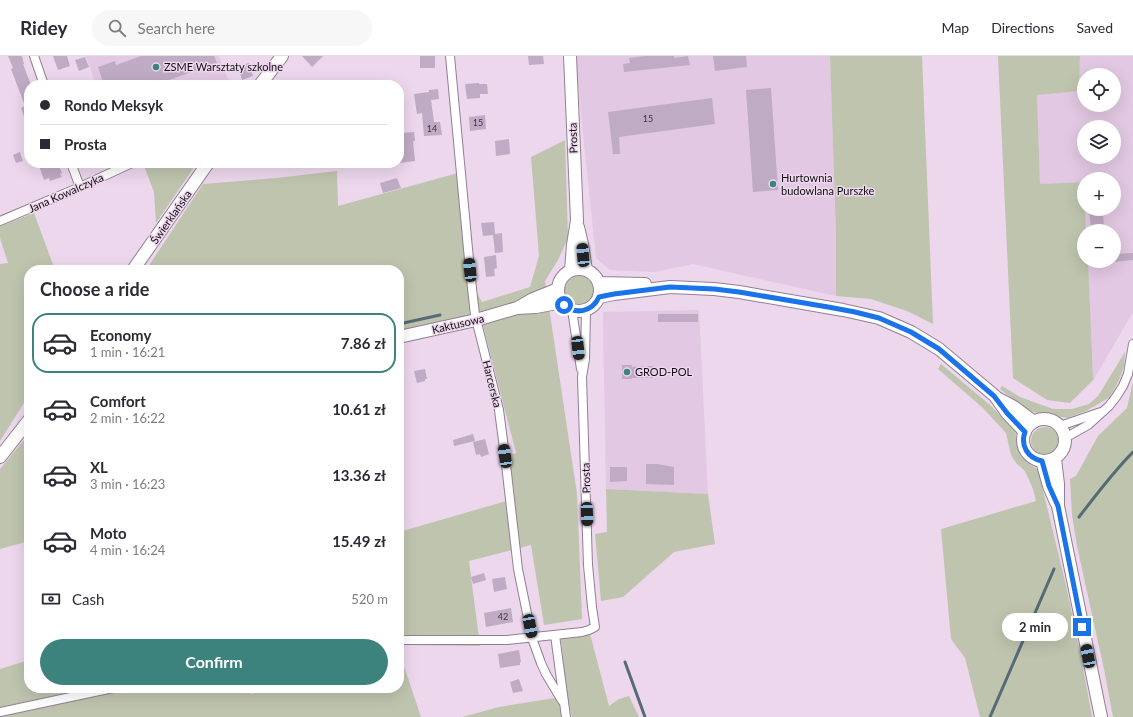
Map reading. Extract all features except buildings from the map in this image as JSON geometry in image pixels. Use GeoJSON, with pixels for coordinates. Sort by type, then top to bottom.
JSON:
{"type":"FeatureCollection","features":[{"type":"Feature","properties":{"kind":"main road"},"geometry":{"type":"LineString","coordinates":[[264,80],[282,56]]}},
{"type":"Feature","properties":{"kind":"main road","name":"Prosta"},"geometry":{"type":"LineString","coordinates":[[570,56],[577,244],[571,270]]}},
{"type":"Feature","properties":{"kind":"main road","name":"Świerklańska"},"geometry":{"type":"LineString","coordinates":[[137,265],[204,168]]}},
{"type":"Feature","properties":{"kind":"main road","name":"Prosta"},"geometry":{"type":"LineString","coordinates":[[577,244],[586,270]]}},
{"type":"Feature","properties":{"kind":"main road"},"geometry":{"type":"LineString","coordinates":[[571,270],[586,270],[595,276],[599,283],[599,297],[594,305],[586,310],[572,310],[566,307],[559,296],[558,289],[560,282],[563,276],[571,270]]}},
{"type":"Feature","properties":{"kind":"main road"},"geometry":{"type":"LineString","coordinates":[[599,283],[651,287],[702,288],[739,292],[843,310],[879,318],[907,330],[932,345],[958,364],[1010,410],[1025,432]]}},
{"type":"Feature","properties":{"kind":"main road"},"geometry":{"type":"LineString","coordinates":[[599,297],[651,287]]}},
{"type":"Feature","properties":{"kind":"main road","name":"Kaktusowa"},"geometry":{"type":"LineString","coordinates":[[404,336],[476,320],[517,308],[533,299],[558,289]]}},
{"type":"Feature","properties":{"kind":"main road","name":"Kaktusowa"},"geometry":{"type":"LineString","coordinates":[[517,308],[536,307],[562,302]]}},
{"type":"Feature","properties":{"kind":"main road"},"geometry":{"type":"LineString","coordinates":[[1010,410],[1034,422]]}},
{"type":"Feature","properties":{"kind":"main road"},"geometry":{"type":"LineString","coordinates":[[1048,419],[1060,426],[1064,432],[1064,448],[1055,459],[1042,461],[1035,459],[1027,452],[1024,443],[1025,432],[1030,425],[1039,420],[1048,419]]}},
{"type":"Feature","properties":{"kind":"main road"},"geometry":{"type":"LineString","coordinates":[[0,457],[24,424]]}},
{"type":"Feature","properties":{"kind":"main road"},"geometry":{"type":"LineString","coordinates":[[1055,459],[1054,485],[1101,717]]}},
{"type":"Feature","properties":{"kind":"main road"},"geometry":{"type":"LineString","coordinates":[[1042,461],[1054,485]]}},
{"type":"Feature","properties":{"kind":"street"},"geometry":{"type":"LineString","coordinates":[[34,56],[42,80]]}},
{"type":"Feature","properties":{"kind":"street","name":"Harcerska"},"geometry":{"type":"LineString","coordinates":[[450,56],[476,320],[499,410],[518,569],[532,638],[544,668],[564,703]]}},
{"type":"Feature","properties":{"kind":"street"},"geometry":{"type":"LineString","coordinates":[[73,168],[80,187]]}},
{"type":"Feature","properties":{"kind":"street","name":"Jana Kowalczyka"},"geometry":{"type":"LineString","coordinates":[[0,221],[121,168]]}},
{"type":"Feature","properties":{"kind":"street","name":"Prosta"},"geometry":{"type":"LineString","coordinates":[[555,635],[582,632],[595,627],[588,566],[582,378],[572,310]]}},
{"type":"Feature","properties":{"kind":"street","name":"Prosta"},"geometry":{"type":"LineString","coordinates":[[582,378],[586,310]]}},
{"type":"Feature","properties":{"kind":"street"},"geometry":{"type":"LineString","coordinates":[[1065,438],[1088,425],[1116,397],[1126,380],[1133,344]]}},
{"type":"Feature","properties":{"kind":"street"},"geometry":{"type":"LineString","coordinates":[[1060,426],[1104,410]]}},
{"type":"Feature","properties":{"kind":"street"},"geometry":{"type":"LineString","coordinates":[[404,640],[481,640],[532,638],[555,635]]}},
{"type":"Feature","properties":{"kind":"street","name":"Harcerska"},"geometry":{"type":"LineString","coordinates":[[555,635],[566,717]]}},
{"type":"Feature","properties":{"kind":"street"},"geometry":{"type":"LineString","coordinates":[[0,712],[89,693]]}},
{"type":"Feature","properties":{"kind":"shaded area","name":"ZSME Warsztaty szkolne"},"geometry":{"type":"Polygon","coordinates":[[[86,56],[219,56],[229,80],[94,80],[86,56]]]}},
{"type":"Feature","properties":{"kind":"shaded area"},"geometry":{"type":"Polygon","coordinates":[[[576,56],[830,56],[836,235],[836,296],[693,264],[655,272],[610,270],[596,258],[576,56]]]}},
{"type":"Feature","properties":{"kind":"shaded area"},"geometry":{"type":"Polygon","coordinates":[[[1080,56],[1133,56],[1133,312],[1094,379],[1088,268],[1121,268],[1121,224],[1086,224],[1085,216],[1121,216],[1121,172],[1077,172],[1077,182],[1040,184],[1037,94],[1077,91],[1077,112],[1121,112],[1121,68],[1080,68],[1080,56]]]}},
{"type":"Feature","properties":{"kind":"shaded area"},"geometry":{"type":"Polygon","coordinates":[[[699,310],[708,494],[606,489],[603,312],[699,310]]]}},
{"type":"Feature","properties":{"kind":"green space"},"geometry":{"type":"Polygon","coordinates":[[[830,56],[922,56],[933,324],[907,311],[871,299],[836,296],[836,235],[830,56]]]}},
{"type":"Feature","properties":{"kind":"green space"},"geometry":{"type":"Polygon","coordinates":[[[998,56],[1080,56],[1080,68],[1077,68],[1077,91],[1037,95],[1040,184],[1077,182],[1077,216],[1085,216],[1086,224],[1077,224],[1077,268],[1088,268],[1094,379],[1070,403],[1047,400],[1013,378],[998,56]]]}},
{"type":"Feature","properties":{"kind":"green space"},"geometry":{"type":"Polygon","coordinates":[[[565,140],[568,238],[558,260],[545,281],[577,494],[582,619],[544,625],[531,545],[469,561],[480,646],[404,645],[404,531],[510,500],[500,461],[505,456],[516,453],[481,317],[404,341],[404,265],[149,265],[203,184],[337,171],[338,206],[458,173],[469,279],[482,302],[530,287],[539,256],[531,157],[565,140]]]}},
{"type":"Feature","properties":{"kind":"green space"},"geometry":{"type":"Polygon","coordinates":[[[145,168],[194,168],[156,223],[154,192],[145,168]]]}},
{"type":"Feature","properties":{"kind":"green space"},"geometry":{"type":"Polygon","coordinates":[[[34,213],[53,265],[24,265],[24,403],[0,441],[0,264],[8,263],[0,238],[0,226],[34,213]]]}},
{"type":"Feature","properties":{"kind":"green space"},"geometry":{"type":"Polygon","coordinates":[[[579,276],[590,280],[594,291],[590,302],[579,306],[568,302],[564,291],[568,280],[579,276]]]}},
{"type":"Feature","properties":{"kind":"green space"},"geometry":{"type":"Polygon","coordinates":[[[1125,352],[1124,366],[1119,380],[1110,397],[1086,411],[1067,418],[1049,413],[1029,411],[1000,389],[1002,386],[1020,397],[1053,409],[1072,409],[1089,404],[1098,396],[1125,352]]]}},
{"type":"Feature","properties":{"kind":"green space"},"geometry":{"type":"Polygon","coordinates":[[[941,364],[990,405],[1015,431],[1017,447],[1020,455],[1038,470],[1065,581],[1092,717],[980,717],[965,658],[951,639],[941,529],[1036,501],[1033,489],[1025,471],[1012,457],[1006,433],[983,408],[938,369],[941,364]]]}},
{"type":"Feature","properties":{"kind":"green space"},"geometry":{"type":"Polygon","coordinates":[[[1133,382],[1133,717],[1113,717],[1077,546],[1072,515],[1070,479],[1076,476],[1098,436],[1127,408],[1133,382]]]}},
{"type":"Feature","properties":{"kind":"green space"},"geometry":{"type":"Polygon","coordinates":[[[1045,427],[1051,428],[1055,431],[1058,435],[1058,447],[1055,451],[1051,454],[1045,455],[1039,454],[1035,451],[1032,447],[1031,441],[1032,435],[1035,431],[1039,428],[1045,427]]]}},
{"type":"Feature","properties":{"kind":"green space"},"geometry":{"type":"Polygon","coordinates":[[[24,440],[24,542],[0,549],[0,469],[24,440]]]}},
{"type":"Feature","properties":{"kind":"green space"},"geometry":{"type":"Polygon","coordinates":[[[606,489],[708,494],[715,544],[674,552],[623,597],[601,601],[595,534],[607,532],[606,489]]]}},
{"type":"Feature","properties":{"kind":"green space"},"geometry":{"type":"Polygon","coordinates":[[[589,630],[609,706],[619,699],[629,696],[639,717],[572,717],[567,695],[561,639],[589,630]]]}},
{"type":"Feature","properties":{"kind":"green space"},"geometry":{"type":"Polygon","coordinates":[[[24,662],[24,693],[404,693],[404,666],[421,717],[0,717],[0,669],[24,662]]]}},
{"type":"Feature","properties":{"kind":"green space"},"geometry":{"type":"Polygon","coordinates":[[[561,697],[564,717],[462,717],[499,707],[561,697]]]}},
{"type":"Feature","properties":{"kind":"waterway"},"geometry":{"type":"LineString","coordinates":[[404,323],[440,315]]}},
{"type":"Feature","properties":{"kind":"waterway"},"geometry":{"type":"LineString","coordinates":[[1079,517],[1133,452]]}},
{"type":"Feature","properties":{"kind":"waterway"},"geometry":{"type":"LineString","coordinates":[[990,717],[1054,569]]}},
{"type":"Feature","properties":{"kind":"waterway"},"geometry":{"type":"LineString","coordinates":[[625,662],[645,717]]}},
{"type":"Feature","properties":{"kind":"place","name":"ZSME Warsztaty szkolne"},"geometry":{"type":"Point","coordinates":[156,67]}},
{"type":"Feature","properties":{"kind":"place","name":"Hurtownia budowlana Purszke"},"geometry":{"type":"Point","coordinates":[773,184]}},
{"type":"Feature","properties":{"kind":"place","name":"GROD-POL"},"geometry":{"type":"Point","coordinates":[627,372]}},
{"type":"Feature","properties":{"kind":"route"},"geometry":{"type":"LineString","coordinates":[[564,305],[572,310],[583,311],[592,307],[599,297],[670,287],[723,290],[813,304],[879,318],[895,324],[926,340],[939,349],[994,396],[1007,413],[1025,432],[1024,446],[1027,452],[1035,459],[1042,461],[1049,486],[1058,506],[1082,627]]}}]}
